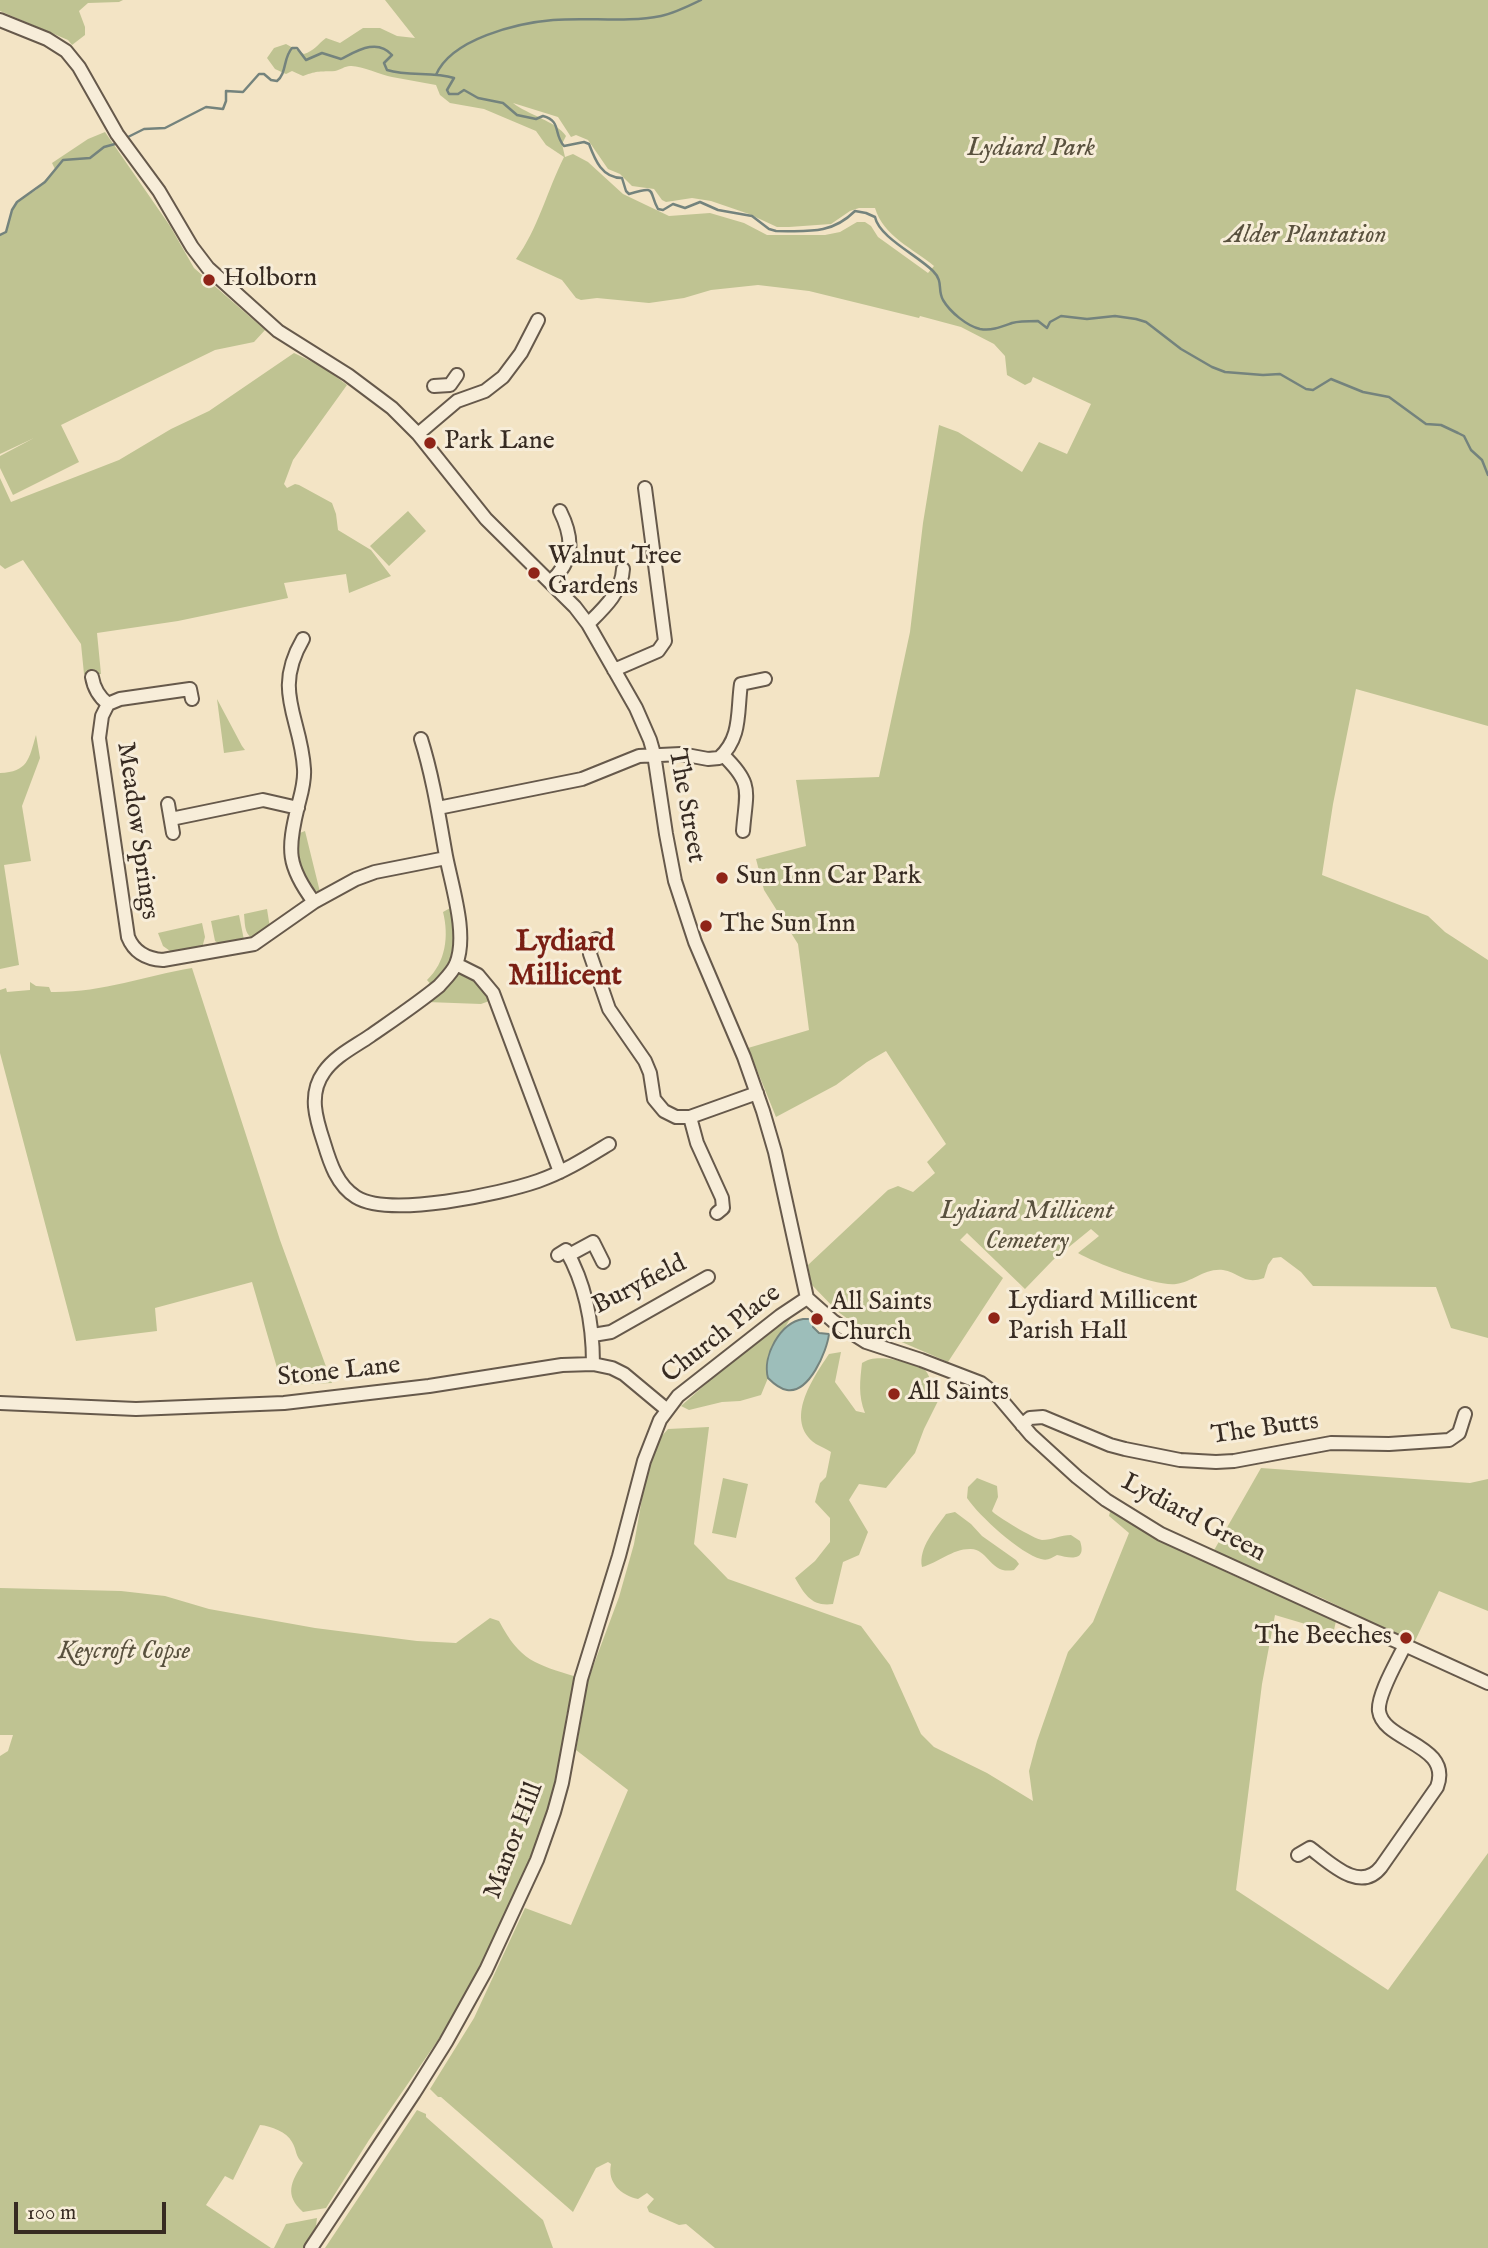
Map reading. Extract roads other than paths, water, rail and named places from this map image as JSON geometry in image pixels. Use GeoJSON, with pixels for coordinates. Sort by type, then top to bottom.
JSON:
{"type":"FeatureCollection","features":[{"type":"Feature","properties":{"kind":"street"},"geometry":{"type":"LineString","coordinates":[[0,20],[47,39],[73,59],[117,134],[159,191],[192,247],[208,268],[278,331],[368,389],[418,434],[457,401],[485,391],[503,377],[521,353],[538,320]]}},
{"type":"Feature","properties":{"kind":"street"},"geometry":{"type":"LineString","coordinates":[[434,386],[453,380],[457,401]]}},
{"type":"Feature","properties":{"kind":"street","name":"The Street"},"geometry":{"type":"LineString","coordinates":[[418,434],[486,519],[575,607],[588,624],[641,719],[654,754],[668,851],[676,881],[695,942],[757,1093],[775,1152],[807,1298]]}},
{"type":"Feature","properties":{"kind":"street"},"geometry":{"type":"LineString","coordinates":[[614,670],[658,651],[665,641],[645,488]]}},
{"type":"Feature","properties":{"kind":"street"},"geometry":{"type":"LineString","coordinates":[[550,582],[565,567],[569,553],[564,519],[560,511]]}},
{"type":"Feature","properties":{"kind":"street"},"geometry":{"type":"LineString","coordinates":[[588,624],[610,601],[621,583],[623,569]]}},
{"type":"Feature","properties":{"kind":"street"},"geometry":{"type":"LineString","coordinates":[[303,639],[291,663],[289,684],[291,711],[304,771],[292,834],[291,858],[297,877],[314,902],[366,875],[446,858]]}},
{"type":"Feature","properties":{"kind":"street"},"geometry":{"type":"LineString","coordinates":[[92,677],[93,686],[108,704],[120,699],[190,689]]}},
{"type":"Feature","properties":{"kind":"street"},"geometry":{"type":"LineString","coordinates":[[438,808],[582,779],[632,757],[690,754],[714,759],[723,755],[736,733],[741,684],[765,679]]}},
{"type":"Feature","properties":{"kind":"street","name":"Meadow Springs"},"geometry":{"type":"LineString","coordinates":[[108,704],[102,716],[99,738],[127,933],[133,947],[148,957],[168,960],[254,944],[314,902]]}},
{"type":"Feature","properties":{"kind":"street"},"geometry":{"type":"LineString","coordinates":[[421,739],[438,808],[458,914],[456,964],[439,986],[339,1056],[324,1071],[314,1093],[314,1108],[336,1176],[354,1196],[367,1202],[403,1206],[502,1191],[536,1182],[560,1172],[609,1144]]}},
{"type":"Feature","properties":{"kind":"street"},"geometry":{"type":"LineString","coordinates":[[723,755],[746,782],[743,831]]}},
{"type":"Feature","properties":{"kind":"street"},"geometry":{"type":"LineString","coordinates":[[171,819],[263,800],[298,808]]}},
{"type":"Feature","properties":{"kind":"street"},"geometry":{"type":"LineString","coordinates":[[168,804],[173,833]]}},
{"type":"Feature","properties":{"kind":"street"},"geometry":{"type":"LineString","coordinates":[[588,942],[606,1002],[613,1017],[645,1061],[657,1103],[670,1114],[690,1117],[757,1093]]}},
{"type":"Feature","properties":{"kind":"street"},"geometry":{"type":"LineString","coordinates":[[456,964],[478,975],[493,993],[560,1172]]}},
{"type":"Feature","properties":{"kind":"street"},"geometry":{"type":"LineString","coordinates":[[690,1117],[697,1143],[722,1198],[723,1208],[717,1213]]}},
{"type":"Feature","properties":{"kind":"street","name":"Buryfield"},"geometry":{"type":"LineString","coordinates":[[593,1364],[593,1335],[582,1288],[564,1255],[593,1242],[603,1262]]}},
{"type":"Feature","properties":{"kind":"street","name":"Buryfield"},"geometry":{"type":"LineString","coordinates":[[593,1335],[611,1332],[708,1278]]}},
{"type":"Feature","properties":{"kind":"street","name":"Lydiard Green"},"geometry":{"type":"LineString","coordinates":[[807,1298],[833,1321],[866,1342],[981,1382],[998,1396],[1022,1425],[1061,1464],[1090,1488],[1161,1534],[1488,1684]]}},
{"type":"Feature","properties":{"kind":"street","name":"Church Place"},"geometry":{"type":"LineString","coordinates":[[666,1409],[678,1396],[807,1298]]}},
{"type":"Feature","properties":{"kind":"street","name":"Stone Lane"},"geometry":{"type":"LineString","coordinates":[[0,1403],[136,1409],[284,1403],[429,1386],[562,1365],[593,1364],[624,1374],[666,1409]]}},
{"type":"Feature","properties":{"kind":"street","name":"Manor Hill"},"geometry":{"type":"LineString","coordinates":[[311,2248],[446,2042],[486,1970],[537,1860],[558,1800],[581,1679],[619,1556],[637,1485],[650,1445],[666,1409]]}},
{"type":"Feature","properties":{"kind":"street","name":"The Butts"},"geometry":{"type":"LineString","coordinates":[[1022,1425],[1030,1418],[1043,1418],[1125,1449],[1180,1460],[1216,1462],[1331,1443],[1389,1444],[1449,1440],[1459,1433],[1465,1413]]}},
{"type":"Feature","properties":{"kind":"street"},"geometry":{"type":"LineString","coordinates":[[1306,1846],[1352,1876],[1362,1879],[1372,1876],[1435,1790],[1446,1769],[1386,1724],[1380,1714],[1381,1699],[1405,1645]]}},
{"type":"Feature","properties":{"kind":"water"},"geometry":{"type":"Polygon","coordinates":[[[803,1319],[815,1319],[813,1327],[819,1333],[829,1334],[828,1341],[816,1370],[809,1379],[795,1389],[787,1390],[768,1378],[770,1351],[787,1327],[803,1319]]]}},
{"type":"Feature","properties":{"kind":"waterway"},"geometry":{"type":"LineString","coordinates":[[436,75],[444,62],[456,52],[504,29],[553,20],[648,18],[671,13],[701,0]]}},
{"type":"Feature","properties":{"kind":"waterway"},"geometry":{"type":"LineString","coordinates":[[126,138],[144,129],[165,128],[206,107],[223,109],[226,91],[243,92],[259,74],[277,81],[292,48],[297,48],[306,60],[322,53],[341,59],[367,48],[380,47],[392,55],[384,63],[387,70],[454,78],[447,90],[449,94],[458,94],[464,90],[478,98],[503,103],[517,115],[536,119],[543,116],[549,118],[553,121],[564,146],[584,142],[589,144],[604,171],[622,178],[629,194],[651,191],[658,209],[663,210],[673,204],[685,208],[700,202],[718,210],[752,216],[776,231],[818,230],[837,224],[855,211],[866,213],[875,217],[891,239],[933,271],[946,305],[970,325],[989,329],[1015,322],[1038,321],[1047,328],[1050,322],[1061,316],[1087,319],[1115,316],[1136,319],[1146,322],[1181,349],[1225,372],[1280,374],[1306,389],[1313,390],[1331,379],[1363,392],[1389,397],[1426,424],[1441,425],[1464,436],[1471,450],[1482,460],[1488,475]]}},
{"type":"Feature","properties":{"kind":"waterway"},"geometry":{"type":"LineString","coordinates":[[0,235],[6,232],[17,202],[45,182],[63,160],[90,158],[104,147],[115,144]]}},
{"type":"Feature","properties":{"kind":"place","name":"Holborn"},"geometry":{"type":"Point","coordinates":[209,280]}},
{"type":"Feature","properties":{"kind":"place","name":"Park Lane"},"geometry":{"type":"Point","coordinates":[430,443]}},
{"type":"Feature","properties":{"kind":"place","name":"Walnut Tree Gardens"},"geometry":{"type":"Point","coordinates":[534,573]}},
{"type":"Feature","properties":{"kind":"place","name":"Sun Inn Car Park"},"geometry":{"type":"Point","coordinates":[722,878]}},
{"type":"Feature","properties":{"kind":"place","name":"The Sun Inn"},"geometry":{"type":"Point","coordinates":[706,926]}},
{"type":"Feature","properties":{"kind":"place","name":"Lydiard Millicent Parish Hall"},"geometry":{"type":"Point","coordinates":[994,1318]}},
{"type":"Feature","properties":{"kind":"place","name":"All Saints Church"},"geometry":{"type":"Point","coordinates":[817,1319]}},
{"type":"Feature","properties":{"kind":"place","name":"All Saints"},"geometry":{"type":"Point","coordinates":[894,1394]}},
{"type":"Feature","properties":{"kind":"place","name":"The Beeches"},"geometry":{"type":"Point","coordinates":[1406,1638]}},
{"type":"Feature","properties":{"kind":"district","name":"Lydiard Millicent"},"geometry":{"type":"Point","coordinates":[565,961]}},
{"type":"Feature","properties":{"kind":"park label","name":"Lydiard Park"},"geometry":{"type":"Point","coordinates":[1031,150]}},
{"type":"Feature","properties":{"kind":"park label","name":"Alder Plantation"},"geometry":{"type":"Point","coordinates":[1306,237]}},
{"type":"Feature","properties":{"kind":"park label","name":"Lydiard Millicent Cemetery"},"geometry":{"type":"Point","coordinates":[1027,1228]}},
{"type":"Feature","properties":{"kind":"park label","name":"Keycroft Copse"},"geometry":{"type":"Point","coordinates":[124,1653]}}]}
